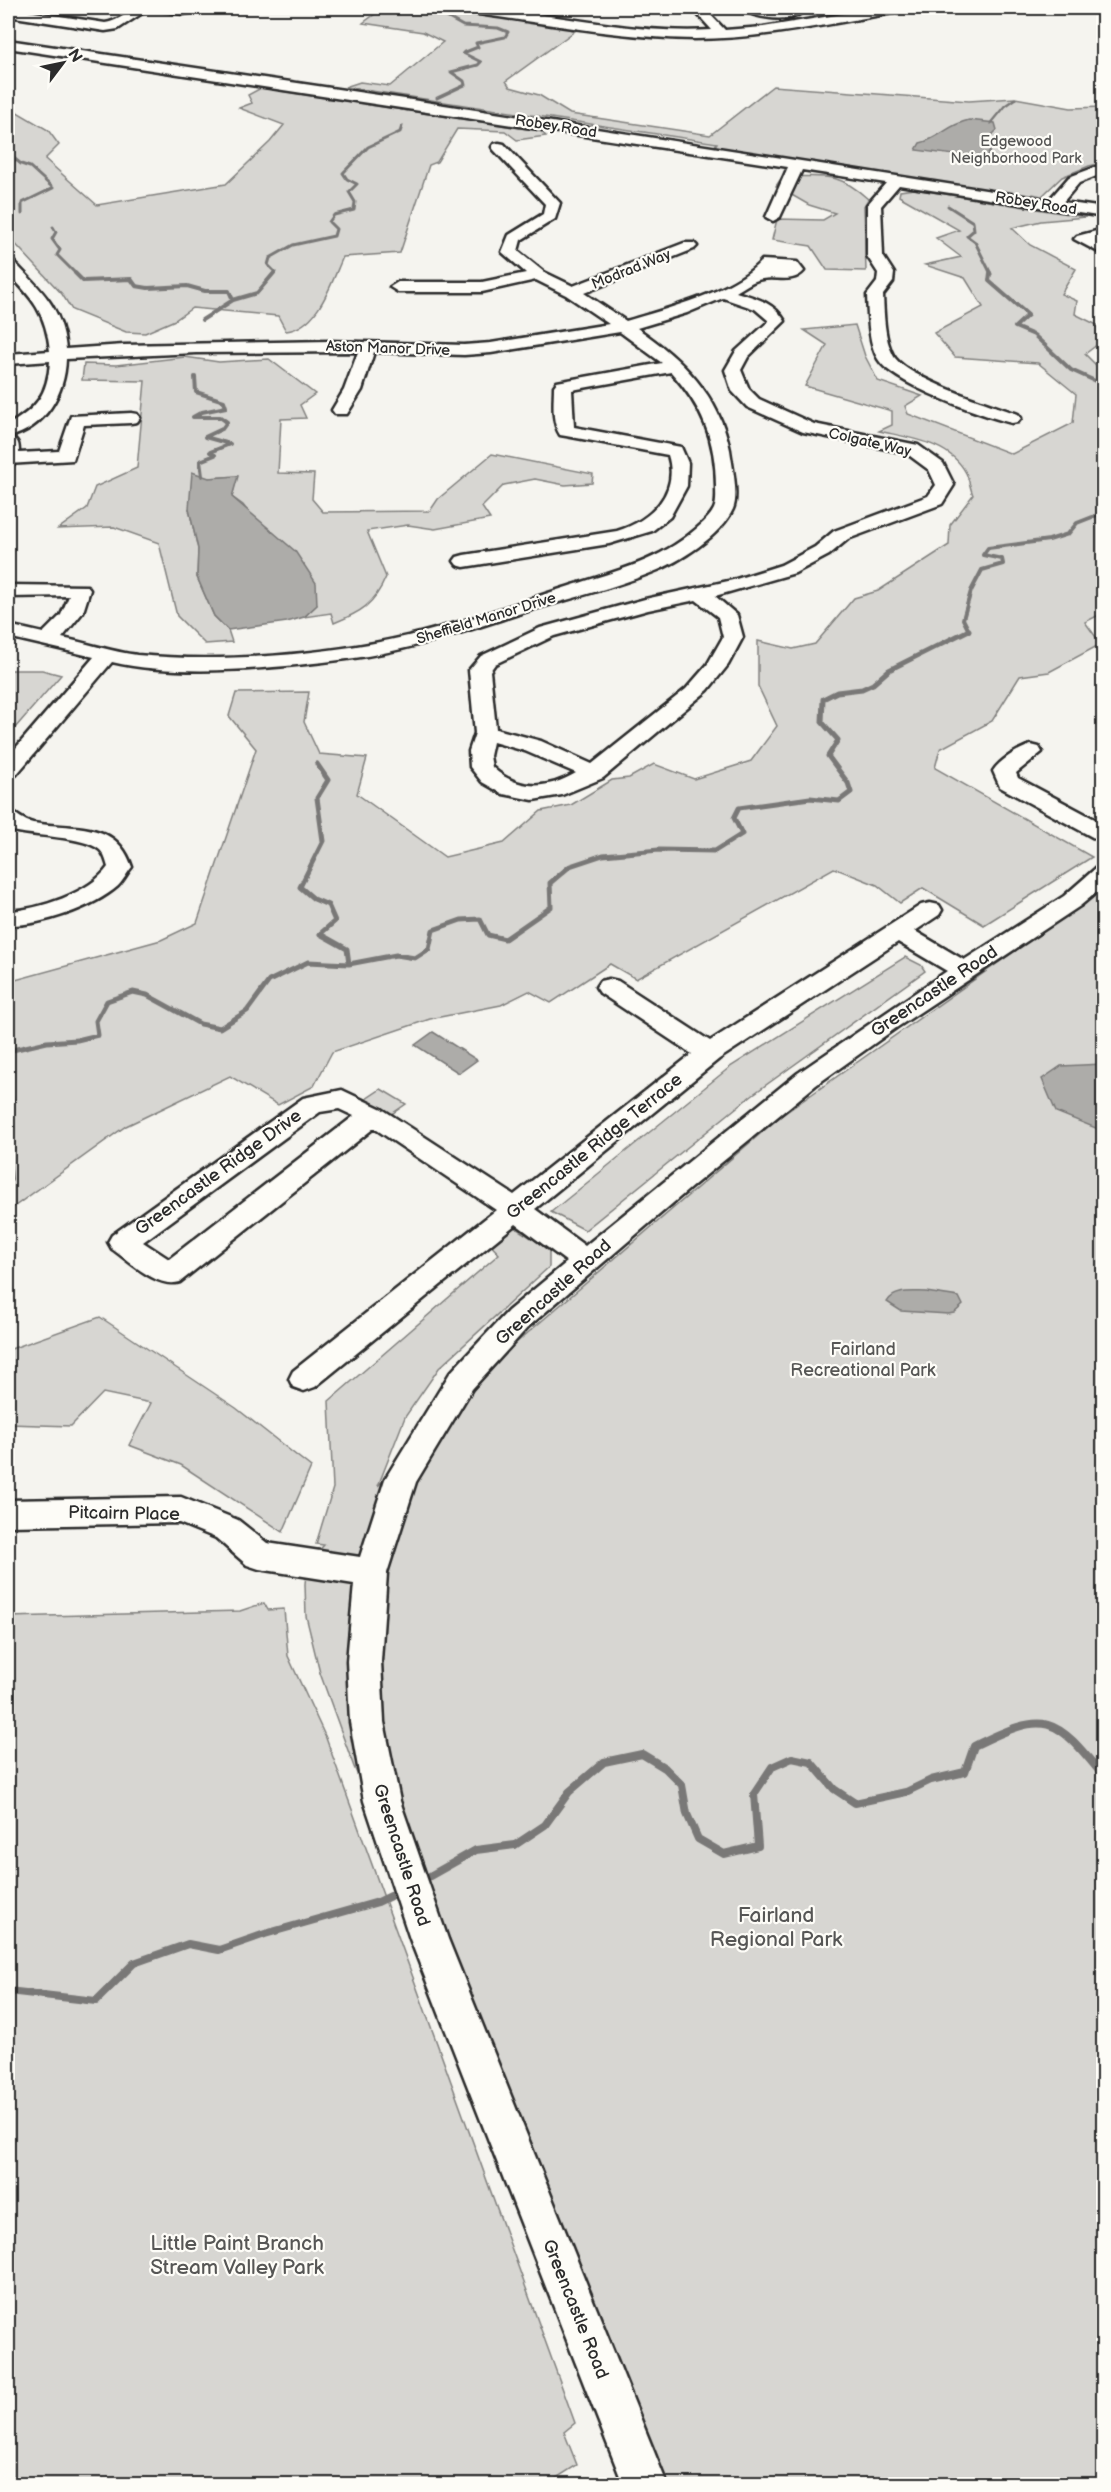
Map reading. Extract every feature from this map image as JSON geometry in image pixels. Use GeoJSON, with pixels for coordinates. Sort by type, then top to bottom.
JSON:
{"type":"FeatureCollection","features":[{"type":"Feature","properties":{"kind":"street"},"geometry":{"type":"LineString","coordinates":[[8,12],[105,27],[114,26],[144,8]]}},
{"type":"Feature","properties":{"kind":"street"},"geometry":{"type":"LineString","coordinates":[[168,8],[183,10],[195,8]]}},
{"type":"Feature","properties":{"kind":"street"},"geometry":{"type":"LineString","coordinates":[[464,8],[633,30],[686,34],[772,30],[899,8]]}},
{"type":"Feature","properties":{"kind":"street"},"geometry":{"type":"LineString","coordinates":[[698,8],[721,33]]}},
{"type":"Feature","properties":{"kind":"street"},"geometry":{"type":"LineString","coordinates":[[747,8],[778,16],[823,8]]}},
{"type":"Feature","properties":{"kind":"street"},"geometry":{"type":"LineString","coordinates":[[853,8],[867,14],[908,8]]}},
{"type":"Feature","properties":{"kind":"street","name":"Robey Road"},"geometry":{"type":"LineString","coordinates":[[8,44],[413,104],[1104,213]]}},
{"type":"Feature","properties":{"kind":"street","name":"Sheffield Manor Drive"},"geometry":{"type":"LineString","coordinates":[[8,631],[136,661],[211,663],[278,661],[350,653],[413,641],[626,554],[689,545],[716,521],[725,507],[725,476],[718,434],[711,414],[696,390],[675,366],[651,345],[626,326],[572,292],[538,275],[510,252],[514,237],[550,216],[553,203],[499,147]]}},
{"type":"Feature","properties":{"kind":"street"},"geometry":{"type":"LineString","coordinates":[[773,217],[797,164]]}},
{"type":"Feature","properties":{"kind":"street"},"geometry":{"type":"LineString","coordinates":[[1053,206],[1074,180],[1099,172]]}},
{"type":"Feature","properties":{"kind":"street"},"geometry":{"type":"LineString","coordinates":[[896,180],[874,205],[875,256],[886,273],[885,282],[875,295],[876,316],[886,358],[901,373],[1012,418]]}},
{"type":"Feature","properties":{"kind":"street","name":"Modrad Way"},"geometry":{"type":"LineString","coordinates":[[572,292],[689,246]]}},
{"type":"Feature","properties":{"kind":"street"},"geometry":{"type":"LineString","coordinates":[[8,264],[41,298],[54,322],[58,354],[55,388],[41,409],[30,419],[8,432]]}},
{"type":"Feature","properties":{"kind":"street","name":"Aston Manor Drive"},"geometry":{"type":"LineString","coordinates":[[8,359],[58,354],[196,348],[369,347],[464,350],[566,338],[626,326],[681,310],[722,293],[758,274]]}},
{"type":"Feature","properties":{"kind":"street"},"geometry":{"type":"LineString","coordinates":[[398,287],[482,287],[538,275]]}},
{"type":"Feature","properties":{"kind":"street","name":"Colgate Way"},"geometry":{"type":"LineString","coordinates":[[699,592],[727,615],[733,638],[714,670],[689,697],[595,773],[574,785],[553,791],[526,792],[495,782],[484,773],[479,764],[478,755],[486,733],[479,670],[488,660],[546,632],[699,592],[738,585],[788,569],[822,551],[841,535],[935,500],[945,485],[937,468],[912,449],[809,428],[753,403],[741,391],[733,370],[736,360],[749,345],[770,331],[777,321],[774,313],[722,293]]}},
{"type":"Feature","properties":{"kind":"street"},"geometry":{"type":"LineString","coordinates":[[341,410],[353,390],[369,347]]}},
{"type":"Feature","properties":{"kind":"street"},"geometry":{"type":"LineString","coordinates":[[464,561],[563,545],[626,554],[630,534],[657,520],[670,504],[679,481],[679,457],[675,451],[566,431],[563,414],[563,386],[675,366]]}},
{"type":"Feature","properties":{"kind":"street"},"geometry":{"type":"LineString","coordinates":[[8,442],[10,459],[67,456],[77,420],[132,418]]}},
{"type":"Feature","properties":{"kind":"street"},"geometry":{"type":"LineString","coordinates":[[8,591],[80,590],[78,604],[70,620],[48,640]]}},
{"type":"Feature","properties":{"kind":"street"},"geometry":{"type":"LineString","coordinates":[[8,770],[108,654]]}},
{"type":"Feature","properties":{"kind":"street"},"geometry":{"type":"LineString","coordinates":[[486,733],[533,746],[595,773]]}},
{"type":"Feature","properties":{"kind":"street"},"geometry":{"type":"LineString","coordinates":[[1031,752],[1004,771],[1008,782],[1104,834]]}},
{"type":"Feature","properties":{"kind":"street"},"geometry":{"type":"LineString","coordinates":[[8,818],[18,826],[88,836],[107,843],[118,855],[120,867],[110,881],[81,897],[38,915],[18,919],[8,918]]}},
{"type":"Feature","properties":{"kind":"street","name":"Greencastle Road"},"geometry":{"type":"LineString","coordinates":[[645,2484],[419,1908],[382,1801],[367,1722],[364,1661],[371,1573],[401,1479],[460,1381],[518,1319],[684,1178],[807,1079],[1071,900],[1104,873]]}},
{"type":"Feature","properties":{"kind":"street","name":"Greencastle Ridge Terrace"},"geometry":{"type":"LineString","coordinates":[[304,1379],[710,1053],[930,910]]}},
{"type":"Feature","properties":{"kind":"street"},"geometry":{"type":"LineString","coordinates":[[899,932],[964,971]]}},
{"type":"Feature","properties":{"kind":"street"},"geometry":{"type":"LineString","coordinates":[[609,987],[710,1053]]}},
{"type":"Feature","properties":{"kind":"street","name":"Greencastle Ridge Drive"},"geometry":{"type":"LineString","coordinates":[[373,1115],[170,1274],[122,1242],[312,1104],[342,1099],[373,1115],[515,1209],[586,1261]]}},
{"type":"Feature","properties":{"kind":"street","name":"Pitcairn Place"},"geometry":{"type":"LineString","coordinates":[[8,1513],[181,1510],[227,1529],[259,1555],[371,1573]]}},
{"type":"Feature","properties":{"kind":"green space","name":"Edgewood Neighborhood Park"},"geometry":{"type":"Polygon","coordinates":[[[383,8],[420,8],[579,28],[506,81],[510,87],[539,95],[570,114],[710,135],[773,86],[969,101],[1015,98],[1071,108],[1103,107],[1103,163],[1062,177],[1042,196],[1033,194],[1030,198],[713,148],[717,143],[345,87],[360,82],[390,86],[443,42],[423,32],[363,23],[383,8]]]}},
{"type":"Feature","properties":{"kind":"green space"},"geometry":{"type":"Polygon","coordinates":[[[261,88],[540,131],[546,136],[517,140],[505,131],[457,129],[437,162],[429,165],[400,253],[343,257],[315,313],[297,328],[286,331],[278,316],[192,308],[175,320],[145,333],[126,332],[72,310],[62,294],[8,236],[8,103],[17,112],[48,130],[59,145],[45,159],[97,205],[226,184],[270,142],[284,125],[239,108],[252,103],[248,95],[261,88]]]}},
{"type":"Feature","properties":{"kind":"green space"},"geometry":{"type":"Polygon","coordinates":[[[819,176],[838,179],[868,199],[864,206],[866,271],[827,270],[811,246],[772,240],[777,219],[823,220],[835,213],[809,205],[776,186],[782,177],[819,176]]]}},
{"type":"Feature","properties":{"kind":"green space"},"geometry":{"type":"Polygon","coordinates":[[[914,189],[1086,217],[1041,221],[1012,228],[1030,245],[1076,269],[1061,294],[1077,301],[1075,314],[1101,327],[1102,341],[1085,354],[1103,372],[1103,613],[1085,622],[1101,644],[1049,672],[1020,676],[992,721],[940,749],[935,768],[1092,857],[984,925],[923,888],[900,903],[877,885],[834,868],[636,979],[610,964],[551,1003],[529,991],[501,1005],[430,1019],[332,1052],[314,1086],[278,1105],[230,1076],[126,1126],[8,1211],[8,982],[161,940],[197,923],[256,749],[229,716],[236,693],[309,692],[304,722],[319,754],[367,758],[357,794],[445,857],[504,843],[541,811],[571,805],[612,780],[629,778],[654,764],[694,779],[751,761],[777,726],[758,686],[758,641],[793,649],[815,644],[854,598],[878,591],[949,545],[950,525],[973,495],[966,473],[950,454],[939,448],[915,439],[879,431],[892,425],[892,411],[805,386],[827,345],[804,330],[855,325],[865,356],[878,381],[922,396],[905,406],[908,414],[1012,454],[1073,423],[1076,394],[1038,363],[955,357],[934,333],[983,307],[965,278],[925,265],[961,257],[936,238],[959,230],[899,196],[900,191],[914,189]]]}},
{"type":"Feature","properties":{"kind":"green space"},"geometry":{"type":"Polygon","coordinates":[[[185,357],[219,362],[269,359],[315,394],[300,405],[306,418],[281,419],[278,473],[314,474],[312,499],[323,512],[430,511],[438,499],[492,454],[593,474],[592,483],[565,485],[535,479],[504,485],[482,507],[490,519],[435,529],[408,525],[367,531],[386,577],[377,594],[366,606],[334,623],[331,613],[304,617],[317,605],[243,505],[232,497],[237,476],[209,478],[189,509],[198,549],[197,577],[214,616],[228,630],[232,642],[205,644],[177,616],[159,543],[114,527],[58,529],[87,508],[95,487],[137,468],[145,381],[82,380],[84,364],[116,365],[185,357]]]}},
{"type":"Feature","properties":{"kind":"green space"},"geometry":{"type":"Polygon","coordinates":[[[8,670],[42,670],[61,675],[8,736],[8,670]]]}},
{"type":"Feature","properties":{"kind":"green space","name":"Fairland Regional Park"},"geometry":{"type":"Polygon","coordinates":[[[1103,885],[1103,2484],[645,2484],[419,1908],[354,1767],[320,1673],[306,1616],[305,1584],[307,1563],[324,1545],[316,1544],[333,1488],[329,1401],[499,1254],[488,1242],[511,1225],[549,1249],[549,1267],[439,1368],[405,1417],[378,1486],[481,1373],[781,1116],[1077,907],[1103,885]]]}},
{"type":"Feature","properties":{"kind":"green space"},"geometry":{"type":"Polygon","coordinates":[[[905,957],[921,965],[925,971],[752,1095],[585,1230],[551,1212],[730,1067],[905,957]]]}},
{"type":"Feature","properties":{"kind":"green space"},"geometry":{"type":"Polygon","coordinates":[[[381,1089],[406,1104],[390,1115],[366,1099],[381,1089]]]}},
{"type":"Feature","properties":{"kind":"green space"},"geometry":{"type":"Polygon","coordinates":[[[100,1317],[236,1408],[311,1467],[283,1532],[181,1465],[129,1445],[151,1403],[103,1393],[71,1426],[8,1424],[8,1350],[100,1317]]]}},
{"type":"Feature","properties":{"kind":"green space","name":"Little Paint Branch Stream Valley Park"},"geometry":{"type":"Polygon","coordinates":[[[264,1603],[268,1610],[284,1609],[288,1656],[326,1738],[575,2423],[564,2432],[577,2465],[547,2484],[8,2484],[8,1617],[240,1611],[264,1603]]]}},
{"type":"Feature","properties":{"kind":"shaded area"},"geometry":{"type":"Polygon","coordinates":[[[969,120],[995,123],[997,130],[989,138],[994,145],[985,159],[916,150],[920,143],[969,120]]]}},
{"type":"Feature","properties":{"kind":"shaded area"},"geometry":{"type":"Polygon","coordinates":[[[192,472],[209,478],[238,476],[232,497],[295,551],[316,583],[317,605],[304,617],[287,622],[228,630],[214,616],[197,577],[198,549],[189,509],[192,472]]]}},
{"type":"Feature","properties":{"kind":"shaded area"},"geometry":{"type":"Polygon","coordinates":[[[433,1032],[477,1060],[459,1073],[415,1045],[433,1032]]]}},
{"type":"Feature","properties":{"kind":"shaded area"},"geometry":{"type":"Polygon","coordinates":[[[1103,1064],[1103,1131],[1056,1112],[1042,1079],[1061,1066],[1103,1064]]]}},
{"type":"Feature","properties":{"kind":"shaded area"},"geometry":{"type":"Polygon","coordinates":[[[926,1292],[959,1297],[963,1305],[954,1313],[948,1314],[901,1311],[887,1302],[899,1293],[926,1292]]]}},
{"type":"Feature","properties":{"kind":"waterway"},"geometry":{"type":"LineString","coordinates":[[437,98],[465,85],[464,81],[451,72],[478,65],[481,62],[463,53],[478,47],[476,43],[505,37],[508,32],[498,28],[463,26],[441,14]]}},
{"type":"Feature","properties":{"kind":"waterway"},"geometry":{"type":"LineString","coordinates":[[991,123],[1005,106],[1015,99]]}},
{"type":"Feature","properties":{"kind":"waterway"},"geometry":{"type":"LineString","coordinates":[[274,273],[268,265],[270,258],[293,245],[334,236],[336,229],[329,222],[334,215],[354,210],[355,202],[349,192],[357,184],[347,179],[343,173],[368,147],[400,132],[402,126]]}},
{"type":"Feature","properties":{"kind":"waterway"},"geometry":{"type":"LineString","coordinates":[[10,155],[21,164],[30,167],[53,188],[22,203],[22,214]]}},
{"type":"Feature","properties":{"kind":"waterway"},"geometry":{"type":"LineString","coordinates":[[948,206],[973,222],[974,230],[967,236],[975,242],[991,274]]}},
{"type":"Feature","properties":{"kind":"waterway"},"geometry":{"type":"LineString","coordinates":[[53,227],[56,232],[52,239],[60,250],[57,255],[83,281],[131,279],[136,286],[148,288],[187,286],[205,291],[229,291],[233,300]]}},
{"type":"Feature","properties":{"kind":"waterway"},"geometry":{"type":"LineString","coordinates":[[233,300],[257,293],[274,273]]}},
{"type":"Feature","properties":{"kind":"waterway"},"geometry":{"type":"LineString","coordinates":[[990,273],[989,281],[1028,315],[1015,327],[1034,335],[1071,370],[1104,385]]}},
{"type":"Feature","properties":{"kind":"waterway"},"geometry":{"type":"LineString","coordinates":[[202,320],[233,300]]}},
{"type":"Feature","properties":{"kind":"waterway"},"geometry":{"type":"LineString","coordinates":[[195,377],[196,392],[224,401],[226,407],[202,412],[193,417],[220,417],[227,422],[222,429],[205,437],[230,444],[210,452],[215,455],[200,461],[202,476]]}},
{"type":"Feature","properties":{"kind":"waterway"},"geometry":{"type":"LineString","coordinates":[[969,630],[963,619],[971,591],[982,570],[1003,564],[1002,559],[983,555],[988,548],[1049,540],[1068,534],[1077,523],[1100,514],[1103,506],[1099,494],[1104,493]]}},
{"type":"Feature","properties":{"kind":"waterway"},"geometry":{"type":"LineString","coordinates":[[349,964],[396,955],[415,958],[429,949],[433,930],[461,920],[480,919],[488,935],[505,939],[551,907],[550,883],[570,866],[603,855],[659,850],[715,851],[742,834],[734,818],[739,808],[810,798],[839,801],[851,792],[848,783],[828,756],[838,740],[822,722],[823,699],[837,692],[862,689],[873,684],[889,670],[969,630]]}},
{"type":"Feature","properties":{"kind":"waterway"},"geometry":{"type":"LineString","coordinates":[[317,764],[328,780],[317,798],[323,841],[300,887],[314,899],[328,905],[335,921],[320,934],[347,949],[349,964]]}},
{"type":"Feature","properties":{"kind":"waterway"},"geometry":{"type":"LineString","coordinates":[[8,1051],[47,1042],[77,1040],[98,1035],[96,1021],[107,1001],[133,992],[147,995],[200,1024],[220,1028],[247,1011],[269,981],[308,962],[349,964]]}},
{"type":"Feature","properties":{"kind":"waterway"},"geometry":{"type":"LineString","coordinates":[[8,1089],[10,1096]]}},
{"type":"Feature","properties":{"kind":"waterway"},"geometry":{"type":"LineString","coordinates":[[8,1107],[12,1101],[10,1095]]}},
{"type":"Feature","properties":{"kind":"waterway"},"geometry":{"type":"LineString","coordinates":[[8,1159],[10,1179],[8,1181]]}},
{"type":"Feature","properties":{"kind":"waterway"},"geometry":{"type":"LineString","coordinates":[[421,1881],[476,1850],[515,1845],[545,1825],[569,1792],[604,1762],[642,1754],[665,1768],[682,1785],[687,1814],[698,1839],[724,1854],[758,1846],[754,1794],[772,1767],[792,1758],[811,1762],[834,1789],[855,1803],[906,1792],[931,1780],[965,1772],[974,1746],[998,1734],[1034,1724],[1048,1725],[1060,1730],[1073,1741],[1104,1777]]}},
{"type":"Feature","properties":{"kind":"waterway"},"geometry":{"type":"LineString","coordinates":[[8,1991],[96,2001],[134,1963],[188,1944],[219,1950],[265,1934],[378,1902],[401,1891]]}},
{"type":"Feature","properties":{"kind":"park label","name":"Fairland Recreational Park"},"geometry":{"type":"Point","coordinates":[863,1359]}}]}
